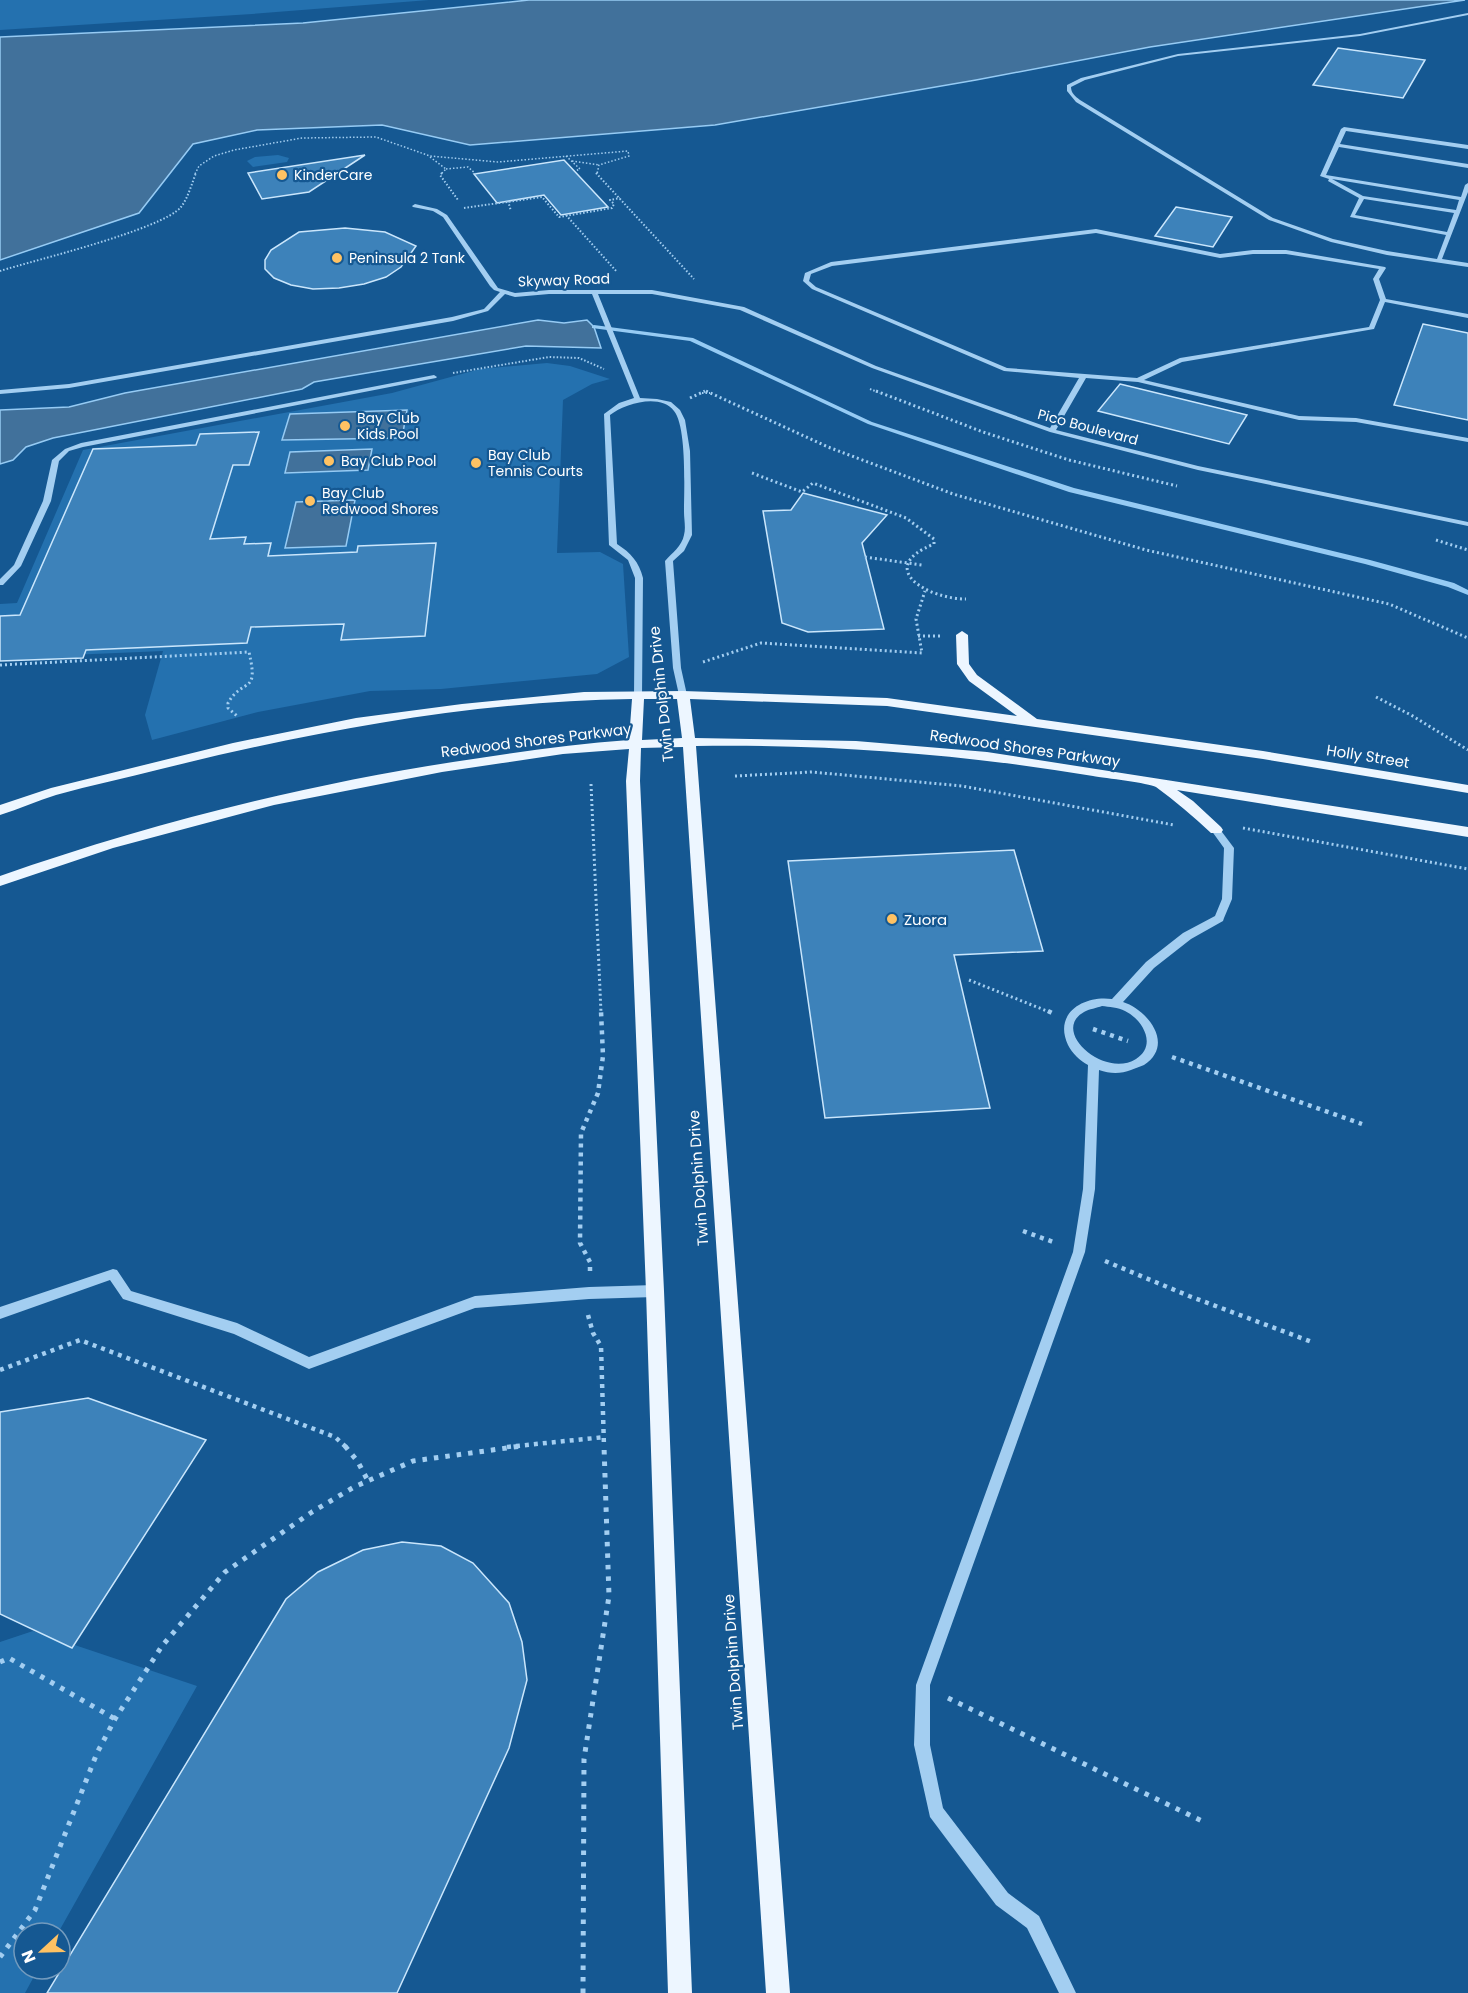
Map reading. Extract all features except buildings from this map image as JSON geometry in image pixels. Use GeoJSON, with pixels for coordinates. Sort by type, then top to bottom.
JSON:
{"type":"FeatureCollection","features":[{"type":"Feature","properties":{"kind":"main road"},"geometry":{"type":"LineString","coordinates":[[962,635],[963,664],[973,678],[1034,723]]}},
{"type":"Feature","properties":{"kind":"main road","name":"Redwood Shores Parkway"},"geometry":{"type":"LineString","coordinates":[[0,810],[51,792],[94,781],[233,747],[356,722],[462,708],[584,696],[683,695],[887,702],[1263,755]]}},
{"type":"Feature","properties":{"kind":"main road","name":"Twin Dolphin Drive"},"geometry":{"type":"LineString","coordinates":[[683,695],[689,743],[778,1993]]}},
{"type":"Feature","properties":{"kind":"main road","name":"Twin Dolphin Drive"},"geometry":{"type":"LineString","coordinates":[[638,696],[633,781],[655,1291],[680,1993]]}},
{"type":"Feature","properties":{"kind":"main road","name":"Redwood Shores Parkway"},"geometry":{"type":"LineString","coordinates":[[0,880],[62,858],[152,831],[256,804],[361,781],[588,747],[634,744],[746,742],[899,748],[988,756],[1468,832]]}},
{"type":"Feature","properties":{"kind":"main road","name":"Holly Street"},"geometry":{"type":"LineString","coordinates":[[1263,755],[1468,789]]}},
{"type":"Feature","properties":{"kind":"main road"},"geometry":{"type":"LineString","coordinates":[[1154,783],[1188,804],[1216,830]]}},
{"type":"Feature","properties":{"kind":"street"},"geometry":{"type":"LineString","coordinates":[[1468,14],[1360,35],[1178,55],[1083,79],[1069,86],[1070,94],[1078,100],[1272,219],[1331,240],[1387,253],[1468,265]]}},
{"type":"Feature","properties":{"kind":"street"},"geometry":{"type":"LineString","coordinates":[[1323,176],[1344,129],[1468,147]]}},
{"type":"Feature","properties":{"kind":"street"},"geometry":{"type":"LineString","coordinates":[[1337,145],[1468,166]]}},
{"type":"Feature","properties":{"kind":"street"},"geometry":{"type":"LineString","coordinates":[[1323,176],[1362,197],[1457,212]]}},
{"type":"Feature","properties":{"kind":"street"},"geometry":{"type":"LineString","coordinates":[[1323,176],[1462,199]]}},
{"type":"Feature","properties":{"kind":"street"},"geometry":{"type":"LineString","coordinates":[[1439,260],[1468,185]]}},
{"type":"Feature","properties":{"kind":"street"},"geometry":{"type":"LineString","coordinates":[[1362,197],[1352,216],[1448,234]]}},
{"type":"Feature","properties":{"kind":"street","name":"Skyway Road"},"geometry":{"type":"LineString","coordinates":[[415,206],[435,210],[445,216],[492,285],[503,292],[515,295],[624,290],[652,292],[717,304]]}},
{"type":"Feature","properties":{"kind":"street"},"geometry":{"type":"LineString","coordinates":[[1138,380],[1180,360],[1372,328],[1383,300],[1376,279],[1383,267],[1286,252],[1253,252],[1220,256],[1096,231],[831,264],[817,267],[808,273],[806,281],[814,288],[931,340],[1006,370],[1138,380],[1299,418],[1356,420],[1468,440]]}},
{"type":"Feature","properties":{"kind":"street"},"geometry":{"type":"LineString","coordinates":[[0,392],[69,387],[453,319],[486,310],[503,292]]}},
{"type":"Feature","properties":{"kind":"street"},"geometry":{"type":"LineString","coordinates":[[594,292],[637,398],[664,402],[673,406]]}},
{"type":"Feature","properties":{"kind":"street"},"geometry":{"type":"LineString","coordinates":[[1383,300],[1468,316]]}},
{"type":"Feature","properties":{"kind":"street","name":"Pico Boulevard"},"geometry":{"type":"LineString","coordinates":[[717,304],[742,308],[874,367],[1052,431],[1198,468],[1468,524]]}},
{"type":"Feature","properties":{"kind":"street"},"geometry":{"type":"LineString","coordinates":[[1052,431],[1084,375]]}},
{"type":"Feature","properties":{"kind":"street"},"geometry":{"type":"LineString","coordinates":[[0,582],[17,566],[47,501],[56,460],[67,450],[434,377]]}},
{"type":"Feature","properties":{"kind":"street","name":"Twin Dolphin Drive"},"geometry":{"type":"LineString","coordinates":[[637,398],[613,408],[607,414],[613,545],[629,555],[637,566],[639,578],[638,696]]}},
{"type":"Feature","properties":{"kind":"street","name":"Twin Dolphin Drive"},"geometry":{"type":"LineString","coordinates":[[673,406],[680,413],[685,441],[688,535],[681,549],[669,561],[677,668],[683,695]]}},
{"type":"Feature","properties":{"kind":"street"},"geometry":{"type":"LineString","coordinates":[[1115,1003],[1150,965],[1187,936],[1219,918],[1227,898],[1229,848],[1216,830]]}},
{"type":"Feature","properties":{"kind":"street"},"geometry":{"type":"LineString","coordinates":[[1115,1003],[1134,1011],[1147,1024],[1153,1035],[1151,1050],[1138,1064],[1124,1068],[1109,1068],[1081,1056],[1072,1045],[1068,1035],[1069,1020],[1079,1008],[1089,1004],[1115,1003]]}},
{"type":"Feature","properties":{"kind":"street"},"geometry":{"type":"LineString","coordinates":[[1068,1993],[1033,1922],[1002,1899],[936,1811],[922,1745],[923,1685],[1079,1252],[1089,1189],[1094,1063]]}},
{"type":"Feature","properties":{"kind":"street"},"geometry":{"type":"LineString","coordinates":[[0,1313],[113,1274],[127,1295],[237,1329],[309,1363],[475,1302],[589,1293],[655,1291]]}},
{"type":"Feature","properties":{"kind":"path"},"geometry":{"type":"LineString","coordinates":[[0,271],[134,231],[168,217],[182,206],[199,166],[223,153],[302,138],[341,136],[376,137],[430,156],[498,162],[618,151],[630,154],[599,165],[572,161]]}},
{"type":"Feature","properties":{"kind":"path"},"geometry":{"type":"LineString","coordinates":[[565,155],[580,169],[575,171]]}},
{"type":"Feature","properties":{"kind":"path"},"geometry":{"type":"LineString","coordinates":[[430,156],[447,169]]}},
{"type":"Feature","properties":{"kind":"path"},"geometry":{"type":"LineString","coordinates":[[599,165],[596,173],[690,272],[698,285],[682,297]]}},
{"type":"Feature","properties":{"kind":"path"},"geometry":{"type":"LineString","coordinates":[[476,174],[468,167],[447,169],[440,175],[465,210],[542,197],[559,217],[612,208],[615,204],[610,200],[620,198]]}},
{"type":"Feature","properties":{"kind":"path"},"geometry":{"type":"LineString","coordinates":[[508,202],[511,211]]}},
{"type":"Feature","properties":{"kind":"path"},"geometry":{"type":"LineString","coordinates":[[566,215],[624,280],[624,290]]}},
{"type":"Feature","properties":{"kind":"path"},"geometry":{"type":"LineString","coordinates":[[434,377],[503,363],[568,356],[630,378]]}},
{"type":"Feature","properties":{"kind":"path"},"geometry":{"type":"LineString","coordinates":[[673,406],[706,391],[774,424],[841,452],[981,504],[1132,546],[1389,604],[1468,638]]}},
{"type":"Feature","properties":{"kind":"path"},"geometry":{"type":"LineString","coordinates":[[752,473],[802,492],[813,483],[906,518],[934,539],[934,544],[920,550],[908,563],[907,570],[913,580],[925,591],[938,596],[966,599]]}},
{"type":"Feature","properties":{"kind":"path"},"geometry":{"type":"LineString","coordinates":[[865,557],[922,565]]}},
{"type":"Feature","properties":{"kind":"path"},"geometry":{"type":"LineString","coordinates":[[703,662],[761,643],[922,653],[916,619],[925,591]]}},
{"type":"Feature","properties":{"kind":"path"},"geometry":{"type":"LineString","coordinates":[[0,665],[249,652],[254,675],[248,687],[229,699],[227,703],[228,708],[237,716]]}},
{"type":"Feature","properties":{"kind":"path"},"geometry":{"type":"LineString","coordinates":[[1376,697],[1410,713],[1468,750]]}},
{"type":"Feature","properties":{"kind":"path"},"geometry":{"type":"LineString","coordinates":[[735,776],[812,772],[962,786],[1174,826]]}},
{"type":"Feature","properties":{"kind":"path"},"geometry":{"type":"LineString","coordinates":[[590,1262],[580,1243],[581,1133],[598,1093],[603,1056],[591,784]]}},
{"type":"Feature","properties":{"kind":"path"},"geometry":{"type":"LineString","coordinates":[[1239,827],[1468,869]]}},
{"type":"Feature","properties":{"kind":"path"},"geometry":{"type":"LineString","coordinates":[[1023,1231],[1056,1243]]}},
{"type":"Feature","properties":{"kind":"path"},"geometry":{"type":"LineString","coordinates":[[1105,1261],[1189,1296],[1312,1342]]}},
{"type":"Feature","properties":{"kind":"path"},"geometry":{"type":"LineString","coordinates":[[583,1993],[584,1759],[609,1596],[606,1437],[601,1346],[588,1318]]}},
{"type":"Feature","properties":{"kind":"path"},"geometry":{"type":"LineString","coordinates":[[0,1370],[80,1340],[334,1437],[348,1448],[360,1464],[368,1481]]}},
{"type":"Feature","properties":{"kind":"path"},"geometry":{"type":"LineString","coordinates":[[0,1957],[35,1910],[97,1753],[115,1719],[162,1646],[225,1572],[312,1512],[368,1481],[413,1461],[509,1447],[606,1437]]}},
{"type":"Feature","properties":{"kind":"path"},"geometry":{"type":"LineString","coordinates":[[0,1662],[9,1658],[115,1719]]}},
{"type":"Feature","properties":{"kind":"path"},"geometry":{"type":"LineString","coordinates":[[948,1698],[1202,1821]]}},
{"type":"Feature","properties":{"kind":"path"},"geometry":{"type":"LineString","coordinates":[[0,1948],[8,1946]]}},
{"type":"Feature","properties":{"kind":"shaded area"},"geometry":{"type":"Polygon","coordinates":[[[0,0],[429,0],[0,30],[0,0]]]}},
{"type":"Feature","properties":{"kind":"shaded area"},"geometry":{"type":"Polygon","coordinates":[[[529,0],[1465,0],[1150,47],[715,125],[470,145],[382,125],[257,130],[193,144],[139,213],[0,260],[0,37],[303,23],[529,0]]]}},
{"type":"Feature","properties":{"kind":"shaded area"},"geometry":{"type":"Polygon","coordinates":[[[278,155],[289,158],[287,162],[253,167],[247,161],[255,157],[278,155]]]}},
{"type":"Feature","properties":{"kind":"shaded area"},"geometry":{"type":"Polygon","coordinates":[[[538,320],[564,323],[587,320],[594,327],[601,348],[526,346],[314,382],[302,389],[53,438],[26,447],[13,460],[0,464],[0,410],[69,407],[125,393],[538,320]]]}},
{"type":"Feature","properties":{"kind":"shaded area","name":"Bay Club Redwood Shores"},"geometry":{"type":"Polygon","coordinates":[[[547,363],[570,366],[610,379],[592,384],[563,400],[557,553],[600,552],[623,564],[629,657],[597,674],[441,689],[370,691],[258,712],[152,740],[145,715],[163,651],[0,658],[0,604],[17,603],[83,450],[392,393],[480,369],[547,363]]]}},
{"type":"Feature","properties":{"kind":"shaded area","name":"Bay Club Kids Pool"},"geometry":{"type":"Polygon","coordinates":[[[407,410],[402,438],[282,440],[290,414],[407,410]]]}},
{"type":"Feature","properties":{"kind":"shaded area","name":"Bay Club Pool"},"geometry":{"type":"Polygon","coordinates":[[[372,449],[368,470],[285,473],[290,452],[372,449]]]}},
{"type":"Feature","properties":{"kind":"shaded area"},"geometry":{"type":"Polygon","coordinates":[[[355,500],[346,546],[285,548],[296,502],[355,500]]]}},
{"type":"Feature","properties":{"kind":"shaded area"},"geometry":{"type":"Polygon","coordinates":[[[33,1631],[197,1686],[65,1921],[12,1921],[12,1981],[32,1981],[25,1993],[0,1993],[0,1642],[33,1631]]]}},
{"type":"Feature","properties":{"kind":"waterway"},"geometry":{"type":"LineString","coordinates":[[594,327],[691,339],[870,423],[1072,490],[1367,562],[1451,585],[1468,593]]}},
{"type":"Feature","properties":{"kind":"place","name":"KinderCare"},"geometry":{"type":"Point","coordinates":[282,175]}},
{"type":"Feature","properties":{"kind":"place","name":"Peninsula 2 Tank"},"geometry":{"type":"Point","coordinates":[337,258]}},
{"type":"Feature","properties":{"kind":"place","name":"Bay Club Kids Pool"},"geometry":{"type":"Point","coordinates":[345,426]}},
{"type":"Feature","properties":{"kind":"place","name":"Bay Club Pool"},"geometry":{"type":"Point","coordinates":[329,461]}},
{"type":"Feature","properties":{"kind":"place","name":"Bay Club Tennis Courts"},"geometry":{"type":"Point","coordinates":[476,463]}},
{"type":"Feature","properties":{"kind":"place","name":"Bay Club Redwood Shores"},"geometry":{"type":"Point","coordinates":[310,501]}},
{"type":"Feature","properties":{"kind":"place","name":"Zuora"},"geometry":{"type":"Point","coordinates":[892,919]}}]}
